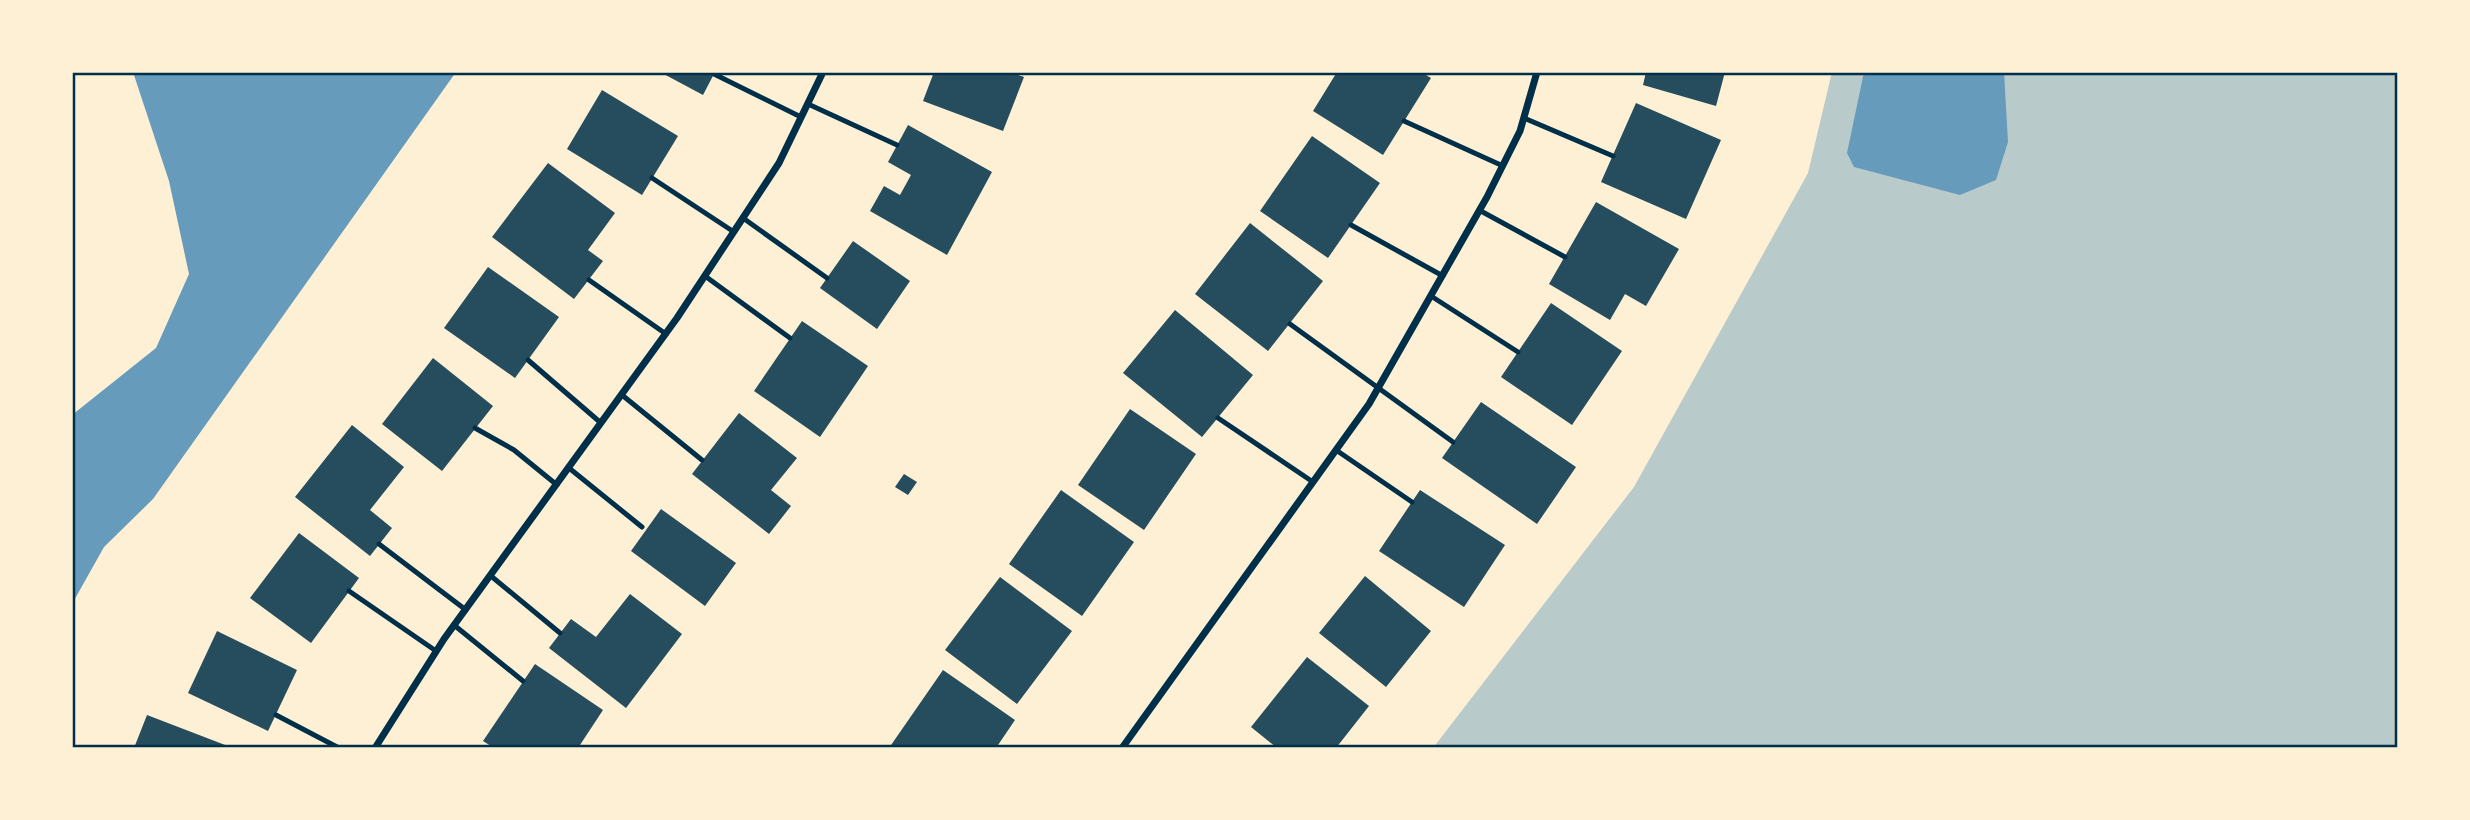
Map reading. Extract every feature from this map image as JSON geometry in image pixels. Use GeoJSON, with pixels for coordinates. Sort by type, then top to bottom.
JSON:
{"type":"FeatureCollection","features":[{"type":"Feature","properties":{"kind":"street"},"geometry":{"type":"LineString","coordinates":[[375,748],[454,625],[667,334],[779,163],[823,72]]}},
{"type":"Feature","properties":{"kind":"street"},"geometry":{"type":"LineString","coordinates":[[1122,748],[1379,387],[1503,166],[1524,118],[1537,72]]}},
{"type":"Feature","properties":{"kind":"lane"},"geometry":{"type":"LineString","coordinates":[[714,74],[801,117]]}},
{"type":"Feature","properties":{"kind":"lane"},"geometry":{"type":"LineString","coordinates":[[808,104],[897,145]]}},
{"type":"Feature","properties":{"kind":"lane"},"geometry":{"type":"LineString","coordinates":[[1524,118],[1613,156]]}},
{"type":"Feature","properties":{"kind":"lane"},"geometry":{"type":"LineString","coordinates":[[1404,121],[1503,166]]}},
{"type":"Feature","properties":{"kind":"lane"},"geometry":{"type":"LineString","coordinates":[[652,178],[734,232]]}},
{"type":"Feature","properties":{"kind":"lane"},"geometry":{"type":"LineString","coordinates":[[1479,210],[1565,257]]}},
{"type":"Feature","properties":{"kind":"lane"},"geometry":{"type":"LineString","coordinates":[[743,218],[827,278]]}},
{"type":"Feature","properties":{"kind":"lane"},"geometry":{"type":"LineString","coordinates":[[1351,225],[1443,276]]}},
{"type":"Feature","properties":{"kind":"lane"},"geometry":{"type":"LineString","coordinates":[[705,276],[790,338]]}},
{"type":"Feature","properties":{"kind":"lane"},"geometry":{"type":"LineString","coordinates":[[589,280],[667,334]]}},
{"type":"Feature","properties":{"kind":"lane"},"geometry":{"type":"LineString","coordinates":[[1431,296],[1518,352]]}},
{"type":"Feature","properties":{"kind":"lane"},"geometry":{"type":"LineString","coordinates":[[1290,324],[1453,442]]}},
{"type":"Feature","properties":{"kind":"lane"},"geometry":{"type":"LineString","coordinates":[[528,360],[601,423]]}},
{"type":"Feature","properties":{"kind":"lane"},"geometry":{"type":"LineString","coordinates":[[622,396],[702,460]]}},
{"type":"Feature","properties":{"kind":"lane"},"geometry":{"type":"LineString","coordinates":[[1218,418],[1313,482]]}},
{"type":"Feature","properties":{"kind":"lane"},"geometry":{"type":"LineString","coordinates":[[475,428],[514,450],[557,485]]}},
{"type":"Feature","properties":{"kind":"lane"},"geometry":{"type":"LineString","coordinates":[[1336,450],[1412,502]]}},
{"type":"Feature","properties":{"kind":"lane"},"geometry":{"type":"LineString","coordinates":[[569,468],[642,527]]}},
{"type":"Feature","properties":{"kind":"lane"},"geometry":{"type":"LineString","coordinates":[[379,544],[466,610]]}},
{"type":"Feature","properties":{"kind":"lane"},"geometry":{"type":"LineString","coordinates":[[491,576],[560,633]]}},
{"type":"Feature","properties":{"kind":"lane"},"geometry":{"type":"LineString","coordinates":[[349,591],[436,651]]}},
{"type":"Feature","properties":{"kind":"lane"},"geometry":{"type":"LineString","coordinates":[[454,625],[523,681]]}},
{"type":"Feature","properties":{"kind":"lane"},"geometry":{"type":"LineString","coordinates":[[276,715],[339,748]]}},
{"type":"Feature","properties":{"kind":"shaded area"},"geometry":{"type":"Polygon","coordinates":[[[1832,72],[2398,72],[2398,748],[1433,748],[1634,487],[1808,173],[1832,72]]]}},
{"type":"Feature","properties":{"kind":"water"},"geometry":{"type":"Polygon","coordinates":[[[133,72],[456,72],[153,499],[104,547],[72,604],[72,415],[156,348],[189,274],[169,181],[133,72]]]}},
{"type":"Feature","properties":{"kind":"water"},"geometry":{"type":"Polygon","coordinates":[[[1864,72],[2004,72],[2008,142],[1996,180],[1960,195],[1854,167],[1847,153],[1864,72]]]}},
{"type":"Feature","properties":{"kind":"building"},"geometry":{"type":"Polygon","coordinates":[[[660,72],[715,72],[703,95],[660,72]]]}},
{"type":"Feature","properties":{"kind":"building"},"geometry":{"type":"Polygon","coordinates":[[[934,72],[1010,72],[1024,77],[1003,131],[923,101],[934,72]]]}},
{"type":"Feature","properties":{"kind":"building"},"geometry":{"type":"Polygon","coordinates":[[[1337,72],[1421,72],[1431,78],[1383,155],[1313,111],[1337,72]]]}},
{"type":"Feature","properties":{"kind":"building"},"geometry":{"type":"Polygon","coordinates":[[[1646,72],[1725,72],[1716,106],[1643,85],[1646,72]]]}},
{"type":"Feature","properties":{"kind":"building"},"geometry":{"type":"Polygon","coordinates":[[[602,90],[678,136],[642,195],[567,149],[602,90]]]}},
{"type":"Feature","properties":{"kind":"building"},"geometry":{"type":"Polygon","coordinates":[[[1636,103],[1721,140],[1686,219],[1601,182],[1636,103]]]}},
{"type":"Feature","properties":{"kind":"building"},"geometry":{"type":"Polygon","coordinates":[[[908,125],[992,172],[947,255],[870,211],[884,186],[900,195],[911,175],[888,162],[908,125]]]}},
{"type":"Feature","properties":{"kind":"building"},"geometry":{"type":"Polygon","coordinates":[[[1312,136],[1380,183],[1328,258],[1260,211],[1312,136]]]}},
{"type":"Feature","properties":{"kind":"building"},"geometry":{"type":"Polygon","coordinates":[[[548,163],[615,213],[588,250],[603,261],[574,299],[492,237],[548,163]]]}},
{"type":"Feature","properties":{"kind":"building"},"geometry":{"type":"Polygon","coordinates":[[[1596,202],[1679,249],[1646,306],[1625,294],[1610,320],[1549,284],[1596,202]]]}},
{"type":"Feature","properties":{"kind":"building"},"geometry":{"type":"Polygon","coordinates":[[[1250,223],[1323,281],[1268,351],[1195,294],[1250,223]]]}},
{"type":"Feature","properties":{"kind":"building"},"geometry":{"type":"Polygon","coordinates":[[[853,241],[910,281],[877,329],[820,288],[853,241]]]}},
{"type":"Feature","properties":{"kind":"building"},"geometry":{"type":"Polygon","coordinates":[[[488,267],[559,317],[515,378],[444,328],[488,267]]]}},
{"type":"Feature","properties":{"kind":"building"},"geometry":{"type":"Polygon","coordinates":[[[1551,303],[1622,351],[1572,425],[1501,377],[1551,303]]]}},
{"type":"Feature","properties":{"kind":"building"},"geometry":{"type":"Polygon","coordinates":[[[1175,310],[1253,375],[1202,437],[1123,373],[1175,310]]]}},
{"type":"Feature","properties":{"kind":"building"},"geometry":{"type":"Polygon","coordinates":[[[802,321],[868,366],[820,437],[754,391],[802,321]]]}},
{"type":"Feature","properties":{"kind":"building"},"geometry":{"type":"Polygon","coordinates":[[[433,358],[493,406],[442,471],[382,424],[433,358]]]}},
{"type":"Feature","properties":{"kind":"building"},"geometry":{"type":"Polygon","coordinates":[[[1481,402],[1576,467],[1537,524],[1442,458],[1481,402]]]}},
{"type":"Feature","properties":{"kind":"building"},"geometry":{"type":"Polygon","coordinates":[[[1130,409],[1196,454],[1144,530],[1078,485],[1130,409]]]}},
{"type":"Feature","properties":{"kind":"building"},"geometry":{"type":"Polygon","coordinates":[[[739,413],[797,458],[771,490],[791,506],[769,534],[692,474],[739,413]]]}},
{"type":"Feature","properties":{"kind":"building"},"geometry":{"type":"Polygon","coordinates":[[[352,425],[404,467],[370,510],[392,528],[370,556],[295,497],[352,425]]]}},
{"type":"Feature","properties":{"kind":"building"},"geometry":{"type":"Polygon","coordinates":[[[904,474],[917,482],[908,495],[895,487],[904,474]]]}},
{"type":"Feature","properties":{"kind":"building"},"geometry":{"type":"Polygon","coordinates":[[[1061,490],[1134,542],[1082,616],[1009,564],[1061,490]]]}},
{"type":"Feature","properties":{"kind":"building"},"geometry":{"type":"Polygon","coordinates":[[[1420,490],[1505,545],[1464,607],[1379,551],[1420,490]]]}},
{"type":"Feature","properties":{"kind":"building"},"geometry":{"type":"Polygon","coordinates":[[[661,509],[736,563],[705,606],[631,551],[661,509]]]}},
{"type":"Feature","properties":{"kind":"building"},"geometry":{"type":"Polygon","coordinates":[[[299,533],[359,578],[311,643],[250,598],[299,533]]]}},
{"type":"Feature","properties":{"kind":"building"},"geometry":{"type":"Polygon","coordinates":[[[1365,576],[1431,631],[1386,687],[1319,633],[1365,576]]]}},
{"type":"Feature","properties":{"kind":"building"},"geometry":{"type":"Polygon","coordinates":[[[1000,577],[1072,631],[1017,704],[945,650],[1000,577]]]}},
{"type":"Feature","properties":{"kind":"building"},"geometry":{"type":"Polygon","coordinates":[[[630,594],[682,634],[626,708],[549,648],[571,619],[596,637],[630,594]]]}},
{"type":"Feature","properties":{"kind":"building"},"geometry":{"type":"Polygon","coordinates":[[[217,631],[297,670],[268,731],[188,693],[217,631]]]}},
{"type":"Feature","properties":{"kind":"building"},"geometry":{"type":"Polygon","coordinates":[[[1307,657],[1369,706],[1336,748],[1277,748],[1251,727],[1307,657]]]}},
{"type":"Feature","properties":{"kind":"building"},"geometry":{"type":"Polygon","coordinates":[[[535,664],[603,710],[578,748],[494,748],[483,741],[535,664]]]}},
{"type":"Feature","properties":{"kind":"building"},"geometry":{"type":"Polygon","coordinates":[[[943,670],[1015,720],[996,748],[889,748],[943,670]]]}},
{"type":"Feature","properties":{"kind":"building"},"geometry":{"type":"Polygon","coordinates":[[[147,715],[233,748],[134,748],[147,715]]]}}]}
